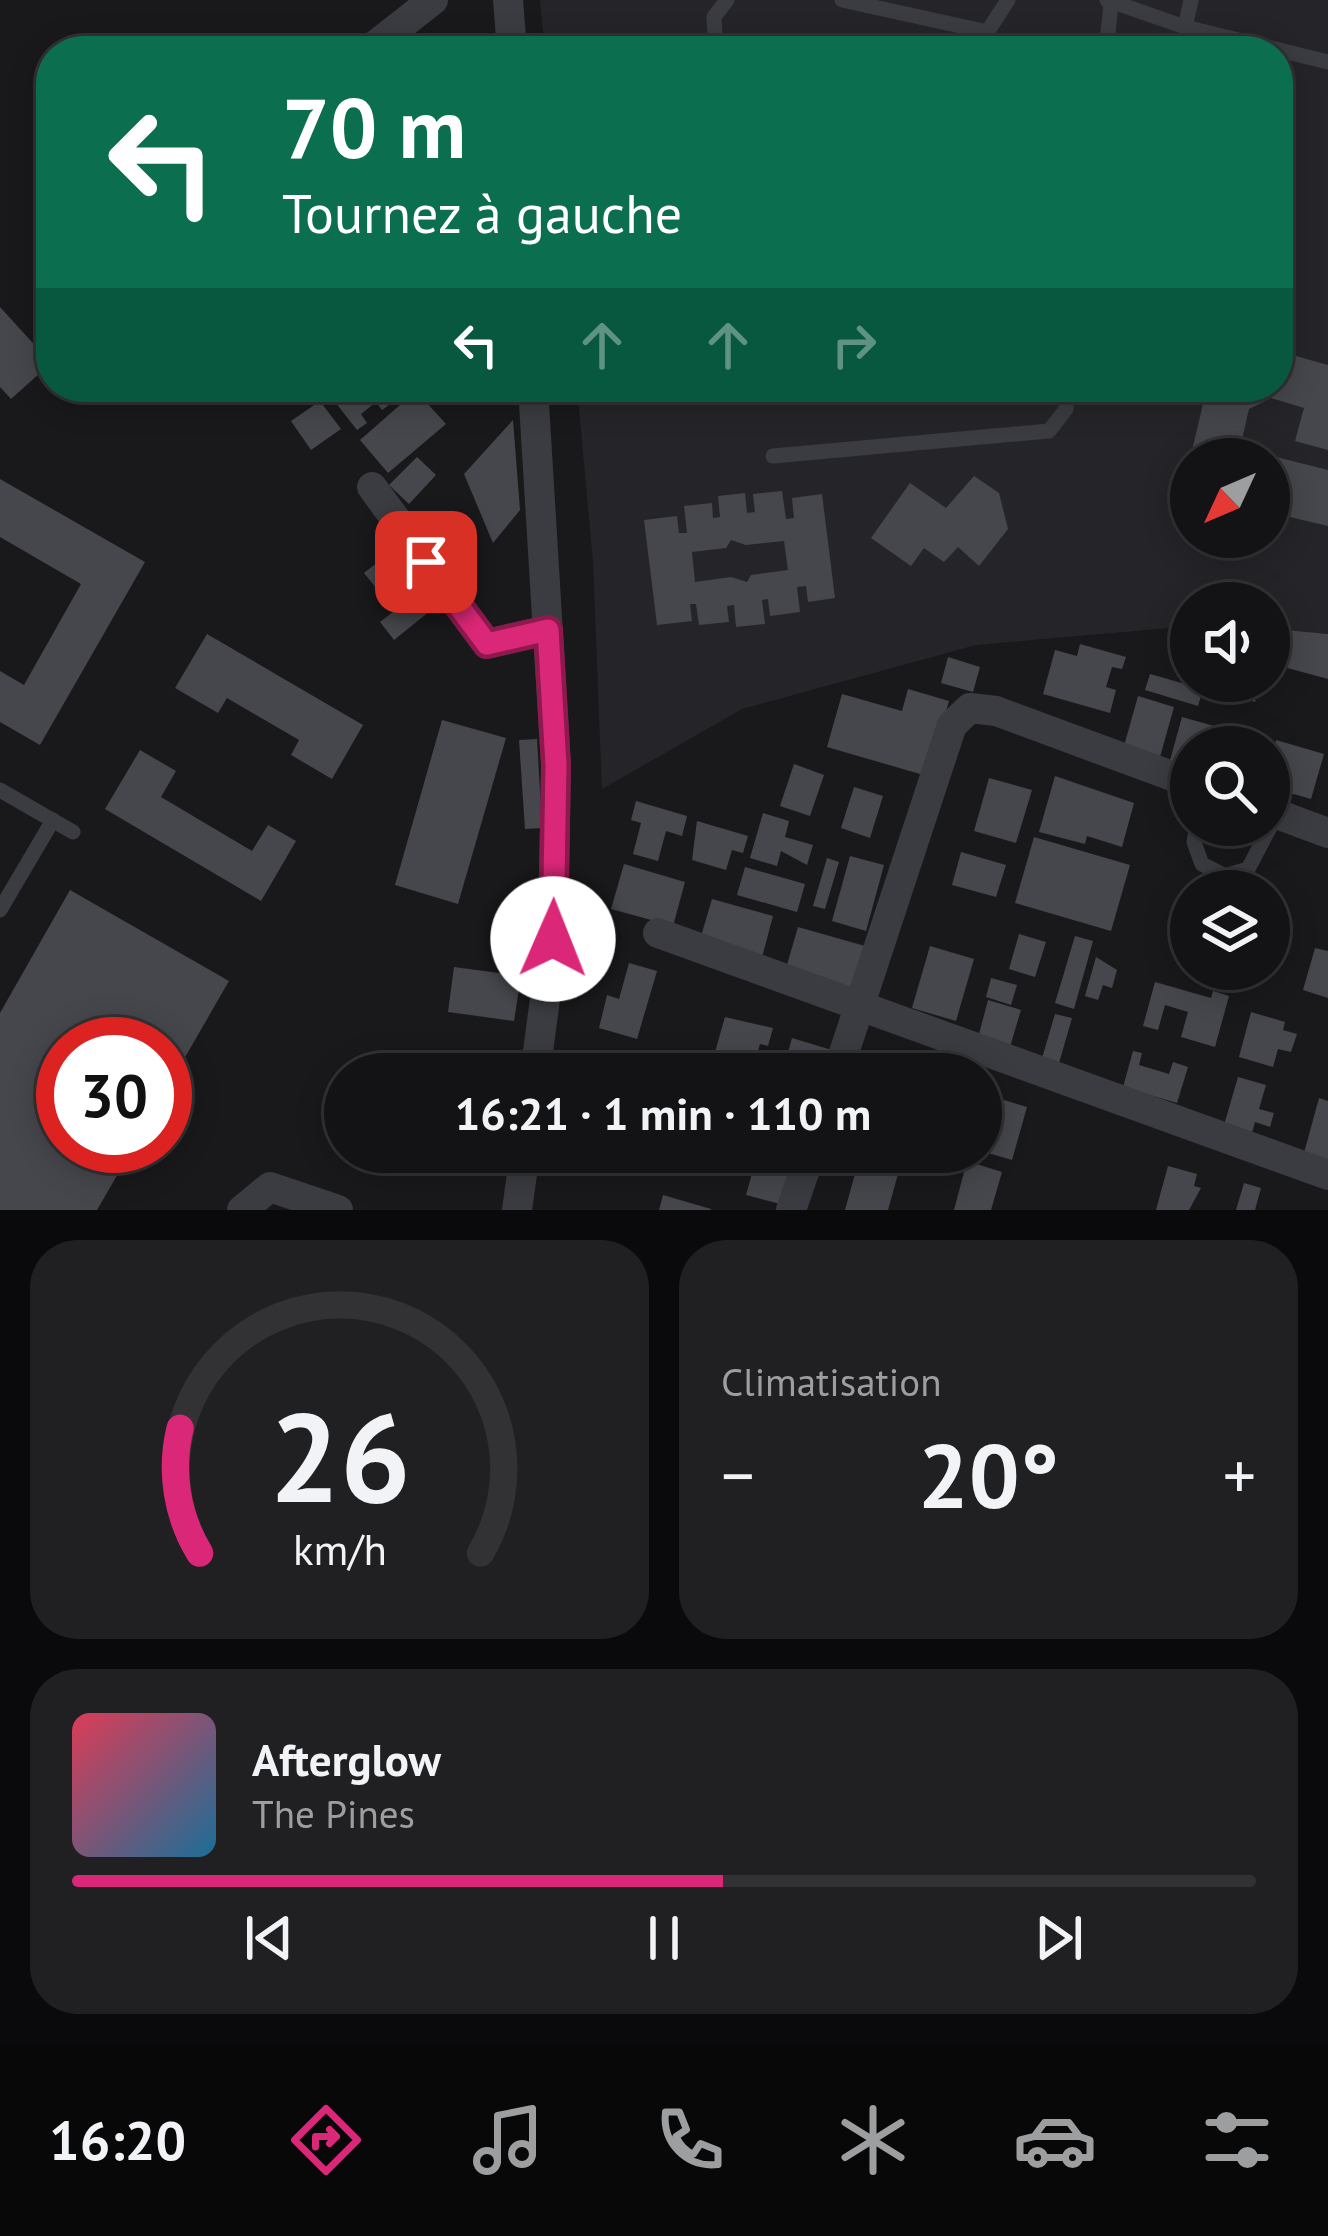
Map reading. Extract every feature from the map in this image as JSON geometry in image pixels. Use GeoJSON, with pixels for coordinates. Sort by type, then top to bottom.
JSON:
{"type":"FeatureCollection","features":[{"type":"Feature","properties":{"kind":"street"},"geometry":{"type":"LineString","coordinates":[[387,36],[433,0]]}},
{"type":"Feature","properties":{"kind":"street"},"geometry":{"type":"LineString","coordinates":[[508,0],[511,36]]}},
{"type":"Feature","properties":{"kind":"street"},"geometry":{"type":"LineString","coordinates":[[534,402],[556,765],[553,939],[538,1053]]}},
{"type":"Feature","properties":{"kind":"street"},"geometry":{"type":"LineString","coordinates":[[372,488],[487,644],[548,630]]}},
{"type":"Feature","properties":{"kind":"street"},"geometry":{"type":"LineString","coordinates":[[844,1053],[952,725],[970,708],[996,711],[1170,774]]}},
{"type":"Feature","properties":{"kind":"street"},"geometry":{"type":"LineString","coordinates":[[1290,819],[1328,833]]}},
{"type":"Feature","properties":{"kind":"street"},"geometry":{"type":"LineString","coordinates":[[658,933],[1328,1175]]}},
{"type":"Feature","properties":{"kind":"street"},"geometry":{"type":"LineString","coordinates":[[517,1210],[522,1173]]}},
{"type":"Feature","properties":{"kind":"street"},"geometry":{"type":"LineString","coordinates":[[791,1210],[804,1173]]}},
{"type":"Feature","properties":{"kind":"street"},"geometry":{"type":"LineString","coordinates":[[242,1210],[270,1187],[338,1210]]}},
{"type":"Feature","properties":{"kind":"lane"},"geometry":{"type":"LineString","coordinates":[[715,36],[714,17],[728,0]]}},
{"type":"Feature","properties":{"kind":"lane"},"geometry":{"type":"LineString","coordinates":[[842,0],[983,31]]}},
{"type":"Feature","properties":{"kind":"lane"},"geometry":{"type":"LineString","coordinates":[[981,36],[1008,0]]}},
{"type":"Feature","properties":{"kind":"lane"},"geometry":{"type":"LineString","coordinates":[[1185,27],[1192,0]]}},
{"type":"Feature","properties":{"kind":"lane"},"geometry":{"type":"LineString","coordinates":[[1107,36],[1109,2],[1222,36]]}},
{"type":"Feature","properties":{"kind":"lane"},"geometry":{"type":"LineString","coordinates":[[1293,53],[1328,62]]}},
{"type":"Feature","properties":{"kind":"lane"},"geometry":{"type":"LineString","coordinates":[[773,456],[1049,431],[1067,402]]}},
{"type":"Feature","properties":{"kind":"lane"},"geometry":{"type":"LineString","coordinates":[[0,790],[73,832]]}},
{"type":"Feature","properties":{"kind":"lane"},"geometry":{"type":"LineString","coordinates":[[0,910],[53,820]]}},
{"type":"Feature","properties":{"kind":"lane"},"geometry":{"type":"LineString","coordinates":[[1195,846],[1202,864],[1225,877],[1248,869],[1258,846]]}},
{"type":"Feature","properties":{"kind":"shaded area"},"geometry":{"type":"Polygon","coordinates":[[[540,0],[1328,0],[1328,634],[1290,631],[1290,582],[1170,582],[1170,628],[976,645],[742,709],[602,789],[593,562],[578,402],[1293,402],[1293,36],[544,36],[540,0]]]}},
{"type":"Feature","properties":{"kind":"building"},"geometry":{"type":"Polygon","coordinates":[[[0,307],[36,347],[36,376],[11,399],[0,387],[0,307]]]}},
{"type":"Feature","properties":{"kind":"building"},"geometry":{"type":"Polygon","coordinates":[[[1293,355],[1328,365],[1328,450],[1295,441],[1304,408],[1284,402],[1293,402],[1293,355]]]}},
{"type":"Feature","properties":{"kind":"building"},"geometry":{"type":"Polygon","coordinates":[[[321,402],[341,429],[311,450],[291,421],[321,402]]]}},
{"type":"Feature","properties":{"kind":"building"},"geometry":{"type":"Polygon","coordinates":[[[335,402],[376,402],[361,414],[367,423],[357,430],[335,402]]]}},
{"type":"Feature","properties":{"kind":"building"},"geometry":{"type":"Polygon","coordinates":[[[403,402],[426,402],[446,424],[388,473],[360,440],[403,402]]]}},
{"type":"Feature","properties":{"kind":"building"},"geometry":{"type":"Polygon","coordinates":[[[1203,402],[1263,402],[1249,409],[1242,438],[1195,438],[1203,402]]]}},
{"type":"Feature","properties":{"kind":"building"},"geometry":{"type":"Polygon","coordinates":[[[513,420],[520,510],[493,543],[464,474],[513,420]]]}},
{"type":"Feature","properties":{"kind":"building"},"geometry":{"type":"Polygon","coordinates":[[[417,457],[436,475],[409,504],[389,485],[417,457]]]}},
{"type":"Feature","properties":{"kind":"building"},"geometry":{"type":"Polygon","coordinates":[[[1290,460],[1328,470],[1328,526],[1290,517],[1290,460]]]}},
{"type":"Feature","properties":{"kind":"building"},"geometry":{"type":"Polygon","coordinates":[[[974,476],[999,493],[1008,529],[979,566],[958,547],[944,562],[924,548],[911,566],[871,538],[910,483],[946,508],[974,476]]]}},
{"type":"Feature","properties":{"kind":"building"},"geometry":{"type":"Polygon","coordinates":[[[0,479],[145,562],[40,745],[0,722],[0,671],[24,685],[81,584],[0,537],[0,479]]]}},
{"type":"Feature","properties":{"kind":"building"},"geometry":{"type":"Polygon","coordinates":[[[782,491],[786,519],[794,518],[792,498],[822,494],[835,598],[808,602],[806,586],[797,587],[800,612],[770,616],[768,599],[762,600],[765,624],[736,627],[734,605],[727,606],[729,622],[699,625],[696,604],[690,604],[692,621],[657,625],[644,520],[677,516],[679,533],[687,533],[684,506],[712,503],[713,518],[720,517],[718,496],[745,493],[747,513],[755,512],[753,494],[782,491]],[[731,540],[726,548],[692,552],[695,582],[731,577],[747,582],[751,575],[788,570],[784,541],[746,545],[731,540]]]}},
{"type":"Feature","properties":{"kind":"building"},"geometry":{"type":"Polygon","coordinates":[[[388,554],[413,585],[389,604],[364,573],[388,554]]]}},
{"type":"Feature","properties":{"kind":"building"},"geometry":{"type":"Polygon","coordinates":[[[416,594],[430,611],[394,640],[380,622],[416,594]]]}},
{"type":"Feature","properties":{"kind":"building"},"geometry":{"type":"Polygon","coordinates":[[[1290,630],[1328,634],[1328,679],[1290,669],[1290,630]]]}},
{"type":"Feature","properties":{"kind":"building"},"geometry":{"type":"Polygon","coordinates":[[[207,634],[363,725],[332,779],[291,755],[299,740],[227,698],[218,713],[175,688],[207,634]]]}},
{"type":"Feature","properties":{"kind":"building"},"geometry":{"type":"Polygon","coordinates":[[[1080,644],[1126,657],[1122,669],[1112,667],[1106,687],[1116,690],[1110,713],[1043,694],[1055,650],[1077,656],[1080,644]]]}},
{"type":"Feature","properties":{"kind":"building"},"geometry":{"type":"Polygon","coordinates":[[[948,657],[980,667],[973,692],[941,683],[948,657]]]}},
{"type":"Feature","properties":{"kind":"building"},"geometry":{"type":"Polygon","coordinates":[[[1150,674],[1170,680],[1170,698],[1145,690],[1150,674]]]}},
{"type":"Feature","properties":{"kind":"building"},"geometry":{"type":"Polygon","coordinates":[[[908,689],[949,701],[927,776],[827,747],[842,694],[902,711],[908,689]]]}},
{"type":"Feature","properties":{"kind":"building"},"geometry":{"type":"Polygon","coordinates":[[[1138,696],[1174,707],[1160,757],[1124,746],[1138,696]]]}},
{"type":"Feature","properties":{"kind":"building"},"geometry":{"type":"Polygon","coordinates":[[[1182,717],[1214,726],[1180,726],[1182,717]]]}},
{"type":"Feature","properties":{"kind":"building"},"geometry":{"type":"Polygon","coordinates":[[[442,720],[506,738],[458,904],[395,885],[442,720]]]}},
{"type":"Feature","properties":{"kind":"building"},"geometry":{"type":"Polygon","coordinates":[[[537,739],[542,828],[525,829],[519,740],[537,739]]]}},
{"type":"Feature","properties":{"kind":"building"},"geometry":{"type":"Polygon","coordinates":[[[1290,744],[1324,754],[1311,799],[1290,793],[1290,744]]]}},
{"type":"Feature","properties":{"kind":"building"},"geometry":{"type":"Polygon","coordinates":[[[140,750],[176,771],[161,797],[252,851],[268,825],[296,841],[261,901],[105,809],[140,750]]]}},
{"type":"Feature","properties":{"kind":"building"},"geometry":{"type":"Polygon","coordinates":[[[794,764],[824,775],[810,816],[780,806],[794,764]]]}},
{"type":"Feature","properties":{"kind":"building"},"geometry":{"type":"Polygon","coordinates":[[[1055,776],[1134,803],[1122,847],[1087,836],[1085,844],[1039,832],[1055,776]]]}},
{"type":"Feature","properties":{"kind":"building"},"geometry":{"type":"Polygon","coordinates":[[[989,778],[1032,790],[1016,843],[974,831],[989,778]]]}},
{"type":"Feature","properties":{"kind":"building"},"geometry":{"type":"Polygon","coordinates":[[[854,787],[883,796],[870,838],[841,828],[854,787]]]}},
{"type":"Feature","properties":{"kind":"building"},"geometry":{"type":"Polygon","coordinates":[[[636,801],[687,816],[682,836],[666,831],[658,861],[633,854],[641,823],[631,820],[636,801]]]}},
{"type":"Feature","properties":{"kind":"building"},"geometry":{"type":"Polygon","coordinates":[[[763,813],[789,821],[785,837],[813,845],[807,865],[781,851],[777,866],[750,858],[763,813]]]}},
{"type":"Feature","properties":{"kind":"building"},"geometry":{"type":"Polygon","coordinates":[[[697,821],[748,836],[743,853],[732,850],[726,870],[692,860],[697,821]]]}},
{"type":"Feature","properties":{"kind":"building"},"geometry":{"type":"Polygon","coordinates":[[[1034,837],[1130,865],[1111,931],[1015,903],[1034,837]]]}},
{"type":"Feature","properties":{"kind":"building"},"geometry":{"type":"Polygon","coordinates":[[[961,852],[1006,865],[996,897],[952,885],[961,852]]]}},
{"type":"Feature","properties":{"kind":"building"},"geometry":{"type":"Polygon","coordinates":[[[850,856],[884,865],[866,931],[832,921],[850,856]]]}},
{"type":"Feature","properties":{"kind":"building"},"geometry":{"type":"Polygon","coordinates":[[[827,858],[839,862],[825,909],[813,906],[827,858]]]}},
{"type":"Feature","properties":{"kind":"building"},"geometry":{"type":"Polygon","coordinates":[[[624,864],[685,882],[673,926],[611,909],[624,864]]]}},
{"type":"Feature","properties":{"kind":"building"},"geometry":{"type":"Polygon","coordinates":[[[745,867],[805,884],[797,912],[737,895],[745,867]]]}},
{"type":"Feature","properties":{"kind":"building"},"geometry":{"type":"Polygon","coordinates":[[[70,890],[229,981],[192,1045],[192,1017],[36,1017],[36,1173],[118,1173],[97,1210],[0,1210],[0,1013],[70,890]]]}},
{"type":"Feature","properties":{"kind":"building"},"geometry":{"type":"Polygon","coordinates":[[[712,899],[773,916],[761,961],[699,943],[712,899]]]}},
{"type":"Feature","properties":{"kind":"building"},"geometry":{"type":"Polygon","coordinates":[[[798,927],[865,946],[852,994],[784,975],[798,927]]]}},
{"type":"Feature","properties":{"kind":"building"},"geometry":{"type":"Polygon","coordinates":[[[1019,934],[1046,942],[1035,977],[1009,969],[1019,934]]]}},
{"type":"Feature","properties":{"kind":"building"},"geometry":{"type":"Polygon","coordinates":[[[1075,936],[1093,941],[1074,1009],[1055,1003],[1075,936]]]}},
{"type":"Feature","properties":{"kind":"building"},"geometry":{"type":"Polygon","coordinates":[[[930,946],[974,959],[956,1021],[912,1008],[930,946]]]}},
{"type":"Feature","properties":{"kind":"building"},"geometry":{"type":"Polygon","coordinates":[[[1315,948],[1328,951],[1328,998],[1303,990],[1315,948]]]}},
{"type":"Feature","properties":{"kind":"building"},"geometry":{"type":"Polygon","coordinates":[[[1096,957],[1117,970],[1112,988],[1103,985],[1098,1000],[1085,996],[1096,957]]]}},
{"type":"Feature","properties":{"kind":"building"},"geometry":{"type":"Polygon","coordinates":[[[629,963],[657,971],[637,1039],[599,1028],[607,995],[619,999],[629,963]]]}},
{"type":"Feature","properties":{"kind":"building"},"geometry":{"type":"Polygon","coordinates":[[[454,967],[521,976],[514,1021],[448,1012],[454,967]]]}},
{"type":"Feature","properties":{"kind":"building"},"geometry":{"type":"Polygon","coordinates":[[[991,978],[1017,985],[1011,1005],[986,997],[991,978]]]}},
{"type":"Feature","properties":{"kind":"building"},"geometry":{"type":"Polygon","coordinates":[[[1155,982],[1211,998],[1213,991],[1229,996],[1215,1047],[1181,1037],[1188,1012],[1165,1005],[1158,1030],[1143,1026],[1155,982]]]}},
{"type":"Feature","properties":{"kind":"building"},"geometry":{"type":"Polygon","coordinates":[[[988,1000],[1021,1010],[1010,1047],[978,1038],[988,1000]]]}},
{"type":"Feature","properties":{"kind":"building"},"geometry":{"type":"Polygon","coordinates":[[[1251,1012],[1285,1022],[1283,1030],[1297,1034],[1291,1052],[1278,1049],[1273,1067],[1239,1057],[1251,1012]]]}},
{"type":"Feature","properties":{"kind":"building"},"geometry":{"type":"Polygon","coordinates":[[[1055,1014],[1072,1018],[1059,1063],[1042,1058],[1055,1014]]]}},
{"type":"Feature","properties":{"kind":"building"},"geometry":{"type":"Polygon","coordinates":[[[725,1017],[773,1028],[768,1046],[760,1044],[757,1053],[715,1052],[725,1017]]]}},
{"type":"Feature","properties":{"kind":"building"},"geometry":{"type":"Polygon","coordinates":[[[792,1038],[835,1051],[834,1053],[788,1053],[792,1038]]]}},
{"type":"Feature","properties":{"kind":"building"},"geometry":{"type":"Polygon","coordinates":[[[1133,1051],[1142,1053],[1139,1065],[1169,1074],[1173,1062],[1188,1067],[1177,1103],[1123,1087],[1133,1051]]]}},
{"type":"Feature","properties":{"kind":"building"},"geometry":{"type":"Polygon","coordinates":[[[1238,1077],[1266,1085],[1259,1109],[1274,1113],[1270,1127],[1255,1122],[1252,1133],[1224,1125],[1238,1077]]]}},
{"type":"Feature","properties":{"kind":"building"},"geometry":{"type":"Polygon","coordinates":[[[1319,1098],[1328,1101],[1328,1160],[1304,1153],[1319,1098]]]}},
{"type":"Feature","properties":{"kind":"building"},"geometry":{"type":"Polygon","coordinates":[[[1002,1099],[1027,1107],[1012,1160],[1002,1157],[1002,1099]]]}},
{"type":"Feature","properties":{"kind":"building"},"geometry":{"type":"Polygon","coordinates":[[[1168,1166],[1197,1174],[1194,1186],[1201,1188],[1189,1210],[1156,1210],[1168,1166]]]}},
{"type":"Feature","properties":{"kind":"building"},"geometry":{"type":"Polygon","coordinates":[[[752,1173],[793,1173],[784,1205],[746,1195],[752,1173]]]}},
{"type":"Feature","properties":{"kind":"building"},"geometry":{"type":"Polygon","coordinates":[[[855,1173],[898,1174],[888,1210],[845,1210],[855,1173]]]}},
{"type":"Feature","properties":{"kind":"building"},"geometry":{"type":"Polygon","coordinates":[[[964,1173],[1002,1173],[991,1210],[954,1210],[964,1173]]]}},
{"type":"Feature","properties":{"kind":"building"},"geometry":{"type":"Polygon","coordinates":[[[1244,1183],[1261,1188],[1255,1210],[1236,1210],[1244,1183]]]}},
{"type":"Feature","properties":{"kind":"building"},"geometry":{"type":"Polygon","coordinates":[[[663,1195],[711,1209],[711,1210],[659,1210],[663,1195]]]}},
{"type":"Feature","properties":{"kind":"route"},"geometry":{"type":"LineString","coordinates":[[426,562],[487,644],[499,645],[548,630],[556,765],[553,939]]}}]}
